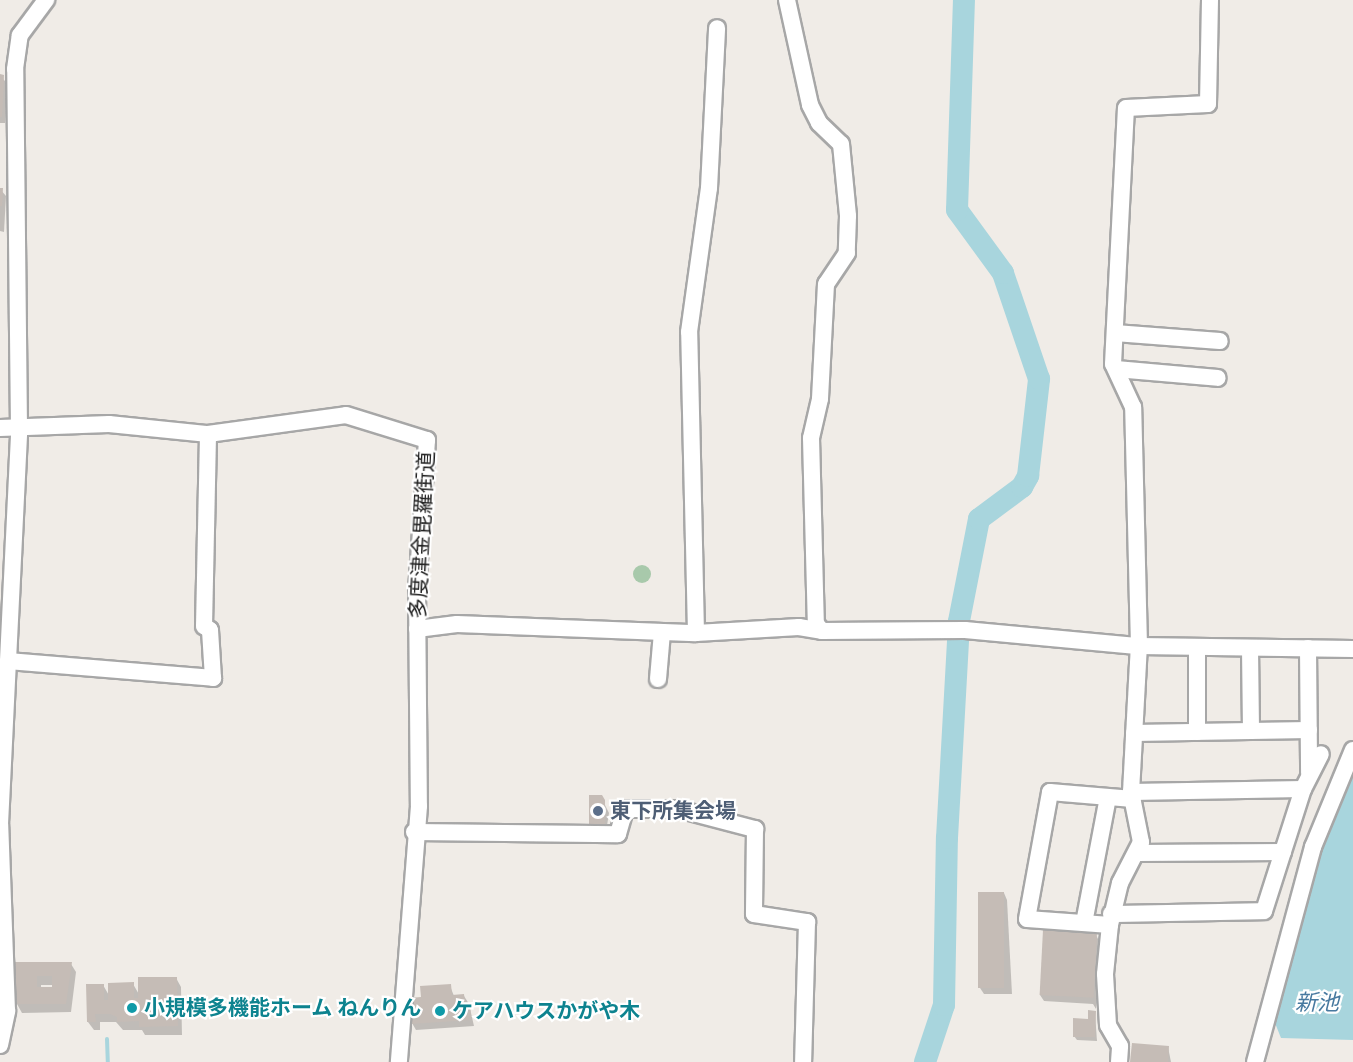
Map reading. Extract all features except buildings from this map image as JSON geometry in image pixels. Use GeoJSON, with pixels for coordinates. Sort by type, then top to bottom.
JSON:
{"type":"FeatureCollection","features":[{"type":"Feature","properties":{"kind":"street"},"geometry":{"type":"LineString","coordinates":[[0,1045],[7,1011],[0,824],[19,429],[15,69],[20,35],[29,18],[46,0]]}},
{"type":"Feature","properties":{"kind":"street"},"geometry":{"type":"LineString","coordinates":[[787,0],[810,105],[819,123],[841,144],[848,216],[847,253],[826,284],[820,399],[811,438],[816,624],[824,632]]}},
{"type":"Feature","properties":{"kind":"street"},"geometry":{"type":"LineString","coordinates":[[1119,1062],[1120,1046],[1108,1025],[1105,974],[1110,919],[1120,884],[1141,842],[1132,796],[1139,646],[1133,407],[1116,369],[1115,333],[1126,108],[1208,104],[1210,0]]}},
{"type":"Feature","properties":{"kind":"street"},"geometry":{"type":"LineString","coordinates":[[696,633],[688,332],[709,188],[717,28]]}},
{"type":"Feature","properties":{"kind":"street"},"geometry":{"type":"LineString","coordinates":[[1115,333],[1220,341]]}},
{"type":"Feature","properties":{"kind":"street"},"geometry":{"type":"LineString","coordinates":[[1116,369],[1180,379],[1218,378]]}},
{"type":"Feature","properties":{"kind":"street","name":"多度津金毘羅街道"},"geometry":{"type":"LineString","coordinates":[[208,434],[346,415],[427,440],[417,629],[418,806],[414,832],[399,1062]]}},
{"type":"Feature","properties":{"kind":"street"},"geometry":{"type":"LineString","coordinates":[[0,428],[109,424],[208,434],[204,626],[210,630],[213,678],[8,661]]}},
{"type":"Feature","properties":{"kind":"street"},"geometry":{"type":"LineString","coordinates":[[417,629],[457,624],[696,633],[799,627],[824,632],[960,630],[1139,646],[1353,649]]}},
{"type":"Feature","properties":{"kind":"street"},"geometry":{"type":"LineString","coordinates":[[658,679],[662,632]]}},
{"type":"Feature","properties":{"kind":"street"},"geometry":{"type":"LineString","coordinates":[[1197,647],[1197,732]]}},
{"type":"Feature","properties":{"kind":"street"},"geometry":{"type":"LineString","coordinates":[[1250,648],[1251,731]]}},
{"type":"Feature","properties":{"kind":"street"},"geometry":{"type":"LineString","coordinates":[[1306,783],[1309,730],[1308,648]]}},
{"type":"Feature","properties":{"kind":"street"},"geometry":{"type":"LineString","coordinates":[[1134,733],[1309,730]]}},
{"type":"Feature","properties":{"kind":"street"},"geometry":{"type":"LineString","coordinates":[[1255,1062],[1313,847],[1353,750]]}},
{"type":"Feature","properties":{"kind":"street"},"geometry":{"type":"LineString","coordinates":[[1306,783],[1107,797],[1050,792],[1027,919],[1084,923],[1110,919],[1264,911],[1306,783],[1321,754]]}},
{"type":"Feature","properties":{"kind":"street"},"geometry":{"type":"LineString","coordinates":[[1084,923],[1107,797]]}},
{"type":"Feature","properties":{"kind":"street"},"geometry":{"type":"LineString","coordinates":[[414,832],[618,834],[625,809],[678,809],[755,829],[754,914],[807,922],[803,1062]]}},
{"type":"Feature","properties":{"kind":"street"},"geometry":{"type":"LineString","coordinates":[[1137,853],[1283,852]]}},
{"type":"Feature","properties":{"kind":"green space"},"geometry":{"type":"Polygon","coordinates":[[[642,565],[648,568],[651,574],[648,580],[642,583],[636,580],[633,574],[636,568],[642,565]]]}},
{"type":"Feature","properties":{"kind":"water","name":"新池"},"geometry":{"type":"Polygon","coordinates":[[[1353,761],[1353,1040],[1281,1038],[1275,1023],[1312,863],[1353,761]]]}},
{"type":"Feature","properties":{"kind":"waterway"},"geometry":{"type":"LineString","coordinates":[[925,1062],[944,1005],[947,838],[959,621],[979,519],[1022,487],[1028,476],[1039,379],[1003,273],[957,210],[964,0]]}},
{"type":"Feature","properties":{"kind":"waterway"},"geometry":{"type":"LineString","coordinates":[[107,1039],[108,1062]]}},
{"type":"Feature","properties":{"kind":"place","name":"東下所集会場"},"geometry":{"type":"Point","coordinates":[598,811]}},
{"type":"Feature","properties":{"kind":"place","name":"小規模多機能ホーム ねんりん"},"geometry":{"type":"Point","coordinates":[132,1008]}},
{"type":"Feature","properties":{"kind":"place","name":"ケアハウスかがや木"},"geometry":{"type":"Point","coordinates":[440,1011]}}]}
